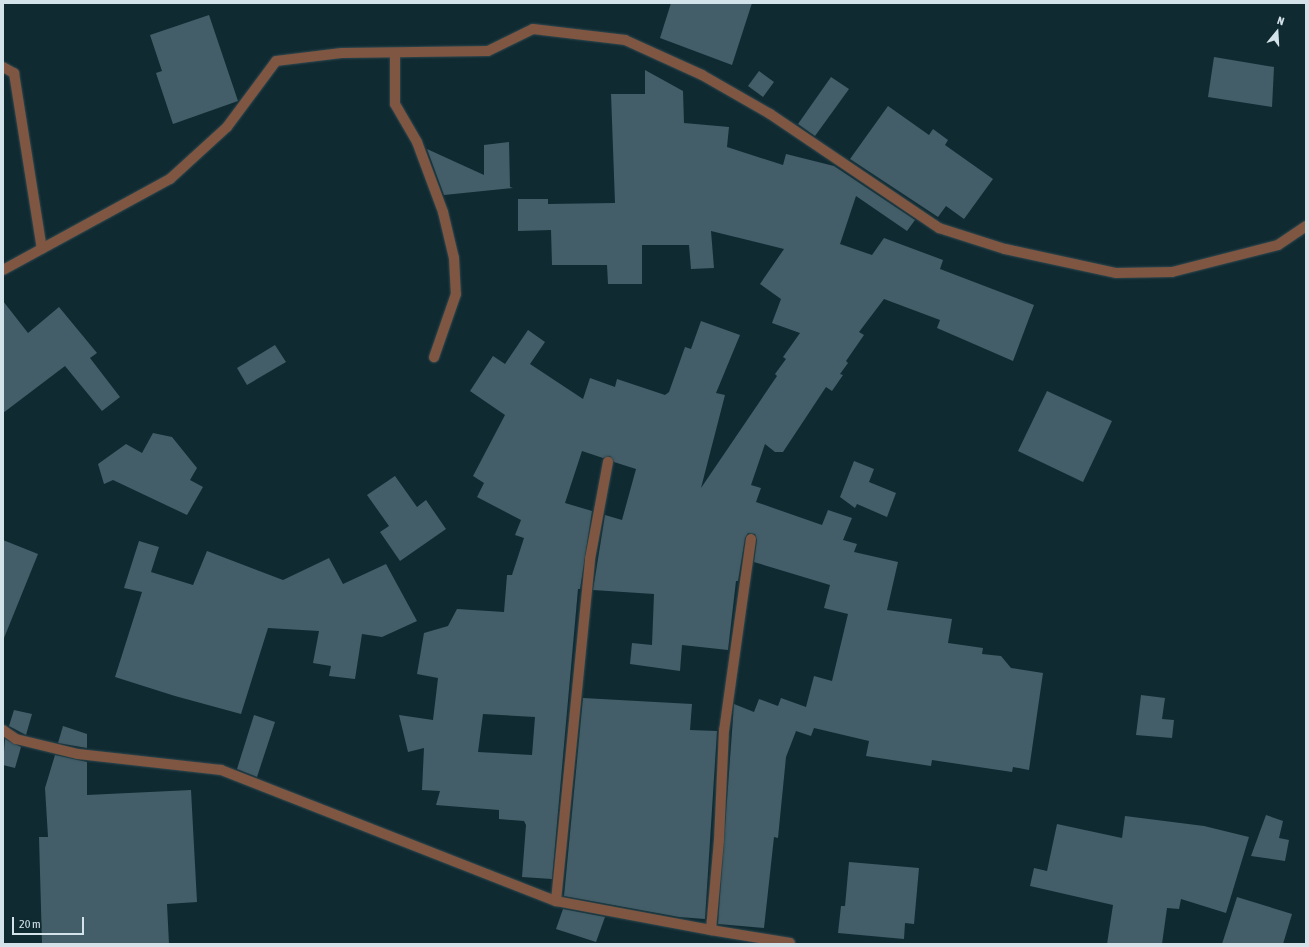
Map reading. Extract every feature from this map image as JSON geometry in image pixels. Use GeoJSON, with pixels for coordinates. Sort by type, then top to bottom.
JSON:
{"type":"FeatureCollection","features":[{"type":"Feature","properties":{"kind":"street"},"geometry":{"type":"LineString","coordinates":[[3,270],[170,179],[227,127],[276,61],[342,53],[488,51],[533,29],[625,40],[702,75],[770,114],[939,228],[1005,249],[1116,273],[1172,272],[1278,245],[1306,226]]}},
{"type":"Feature","properties":{"kind":"street"},"geometry":{"type":"LineString","coordinates":[[395,53],[395,104],[416,142],[443,212],[454,258],[456,294],[434,357]]}},
{"type":"Feature","properties":{"kind":"street"},"geometry":{"type":"LineString","coordinates":[[3,67],[14,73],[42,249]]}},
{"type":"Feature","properties":{"kind":"street"},"geometry":{"type":"LineString","coordinates":[[556,901],[590,559],[608,462]]}},
{"type":"Feature","properties":{"kind":"street"},"geometry":{"type":"LineString","coordinates":[[711,930],[719,840],[724,730],[750,539]]}},
{"type":"Feature","properties":{"kind":"street"},"geometry":{"type":"LineString","coordinates":[[3,730],[16,739],[78,754],[221,770],[556,901],[793,944]]}},
{"type":"Feature","properties":{"kind":"building"},"geometry":{"type":"Polygon","coordinates":[[[671,3],[752,3],[732,65],[660,38],[671,3]]]}},
{"type":"Feature","properties":{"kind":"building"},"geometry":{"type":"Polygon","coordinates":[[[209,15],[238,101],[173,124],[156,73],[162,71],[150,35],[209,15]]]}},
{"type":"Feature","properties":{"kind":"building"},"geometry":{"type":"Polygon","coordinates":[[[1214,57],[1274,67],[1272,107],[1208,97],[1214,57]]]}},
{"type":"Feature","properties":{"kind":"building"},"geometry":{"type":"Polygon","coordinates":[[[645,70],[683,91],[684,123],[729,127],[727,147],[783,165],[786,154],[834,166],[915,220],[907,231],[856,196],[840,244],[872,255],[884,238],[943,260],[940,269],[1034,305],[1013,361],[937,328],[940,320],[884,299],[859,332],[864,335],[846,361],[848,363],[840,374],[843,375],[832,391],[826,387],[783,452],[775,452],[765,444],[751,485],[761,488],[756,502],[822,525],[828,510],[852,518],[843,540],[857,544],[854,552],[898,562],[887,610],[952,619],[948,643],[983,648],[982,654],[1001,656],[1011,668],[1043,673],[1029,770],[1013,767],[1012,772],[932,760],[931,766],[866,756],[869,741],[814,728],[811,736],[796,731],[786,757],[778,838],[774,837],[764,928],[718,924],[734,704],[754,712],[759,699],[778,706],[781,698],[806,707],[814,676],[832,681],[848,614],[824,608],[830,585],[754,562],[757,540],[755,534],[748,533],[745,538],[738,581],[736,581],[728,650],[682,645],[680,671],[630,664],[632,643],[652,645],[654,594],[593,590],[605,515],[622,520],[636,469],[614,462],[610,456],[603,458],[582,451],[565,503],[592,511],[580,589],[578,589],[552,879],[522,877],[526,825],[524,821],[499,819],[499,810],[436,805],[440,791],[422,790],[424,748],[408,752],[399,715],[433,720],[438,678],[417,674],[424,633],[448,626],[457,609],[504,612],[507,575],[512,575],[524,538],[515,535],[521,520],[477,497],[484,483],[473,476],[505,415],[470,391],[493,356],[505,364],[528,330],[545,342],[530,364],[583,399],[590,378],[615,387],[617,379],[665,395],[669,392],[685,347],[691,349],[701,321],[740,335],[716,393],[725,395],[701,488],[777,376],[775,374],[786,359],[783,357],[800,333],[772,323],[781,299],[760,284],[784,249],[711,231],[714,268],[691,269],[689,245],[642,245],[642,284],[608,284],[607,265],[552,265],[551,230],[518,231],[518,199],[548,199],[548,204],[615,203],[611,94],[645,94],[645,70]],[[483,714],[478,752],[532,755],[535,717],[483,714]]]}},
{"type":"Feature","properties":{"kind":"building"},"geometry":{"type":"Polygon","coordinates":[[[759,71],[774,82],[763,97],[748,86],[759,71]]]}},
{"type":"Feature","properties":{"kind":"building"},"geometry":{"type":"Polygon","coordinates":[[[831,77],[849,89],[815,136],[798,124],[831,77]]]}},
{"type":"Feature","properties":{"kind":"building"},"geometry":{"type":"Polygon","coordinates":[[[888,106],[929,135],[933,129],[948,140],[945,145],[993,179],[964,219],[946,206],[938,217],[850,159],[888,106]]]}},
{"type":"Feature","properties":{"kind":"building"},"geometry":{"type":"Polygon","coordinates":[[[509,142],[510,187],[513,188],[444,195],[427,149],[484,175],[484,145],[509,142]]]}},
{"type":"Feature","properties":{"kind":"building"},"geometry":{"type":"Polygon","coordinates":[[[3,301],[28,333],[59,307],[97,353],[90,358],[120,397],[102,411],[65,366],[3,413],[3,301]]]}},
{"type":"Feature","properties":{"kind":"building"},"geometry":{"type":"Polygon","coordinates":[[[275,345],[286,362],[247,385],[237,368],[275,345]]]}},
{"type":"Feature","properties":{"kind":"building"},"geometry":{"type":"Polygon","coordinates":[[[1047,391],[1112,421],[1083,482],[1018,451],[1047,391]]]}},
{"type":"Feature","properties":{"kind":"building"},"geometry":{"type":"Polygon","coordinates":[[[153,433],[172,437],[197,468],[190,480],[203,487],[187,515],[113,480],[104,484],[98,464],[126,444],[142,453],[153,433]]]}},
{"type":"Feature","properties":{"kind":"building"},"geometry":{"type":"Polygon","coordinates":[[[854,461],[874,469],[869,482],[896,493],[887,517],[857,504],[855,508],[840,497],[854,461]]]}},
{"type":"Feature","properties":{"kind":"building"},"geometry":{"type":"Polygon","coordinates":[[[395,476],[417,507],[426,500],[446,529],[400,561],[380,532],[389,526],[367,495],[395,476]]]}},
{"type":"Feature","properties":{"kind":"building"},"geometry":{"type":"Polygon","coordinates":[[[3,540],[38,554],[4,638],[3,637],[3,540]]]}},
{"type":"Feature","properties":{"kind":"building"},"geometry":{"type":"Polygon","coordinates":[[[139,541],[159,547],[151,572],[193,585],[207,551],[283,580],[329,558],[343,584],[386,564],[417,621],[382,637],[362,634],[355,679],[329,676],[331,666],[313,663],[319,631],[268,628],[241,714],[175,696],[115,677],[142,592],[124,588],[139,541]]]}},
{"type":"Feature","properties":{"kind":"building"},"geometry":{"type":"Polygon","coordinates":[[[1141,695],[1165,698],[1162,719],[1174,720],[1172,738],[1136,735],[1141,695]]]}},
{"type":"Feature","properties":{"kind":"building"},"geometry":{"type":"Polygon","coordinates":[[[583,698],[692,704],[690,730],[717,731],[705,919],[679,917],[564,896],[583,698]]]}},
{"type":"Feature","properties":{"kind":"building"},"geometry":{"type":"Polygon","coordinates":[[[14,710],[32,714],[26,735],[9,726],[14,710]]]}},
{"type":"Feature","properties":{"kind":"building"},"geometry":{"type":"Polygon","coordinates":[[[254,715],[275,722],[257,777],[237,769],[254,715]]]}},
{"type":"Feature","properties":{"kind":"building"},"geometry":{"type":"Polygon","coordinates":[[[63,726],[87,734],[87,748],[58,743],[63,726]]]}},
{"type":"Feature","properties":{"kind":"building"},"geometry":{"type":"Polygon","coordinates":[[[5,739],[21,747],[15,768],[3,765],[5,739]]]}},
{"type":"Feature","properties":{"kind":"building"},"geometry":{"type":"Polygon","coordinates":[[[55,755],[87,762],[87,795],[191,790],[197,902],[167,904],[169,944],[42,944],[39,837],[48,837],[45,788],[55,755]]]}},
{"type":"Feature","properties":{"kind":"building"},"geometry":{"type":"Polygon","coordinates":[[[1266,815],[1283,821],[1279,838],[1289,840],[1285,861],[1251,856],[1266,815]]]}},
{"type":"Feature","properties":{"kind":"building"},"geometry":{"type":"Polygon","coordinates":[[[1125,816],[1204,826],[1249,837],[1226,913],[1181,899],[1179,909],[1167,908],[1162,944],[1107,944],[1113,905],[1030,886],[1034,868],[1047,871],[1057,824],[1122,838],[1125,816]]]}},
{"type":"Feature","properties":{"kind":"building"},"geometry":{"type":"Polygon","coordinates":[[[849,862],[919,868],[914,924],[905,923],[904,939],[838,933],[841,906],[845,906],[849,862]]]}},
{"type":"Feature","properties":{"kind":"building"},"geometry":{"type":"Polygon","coordinates":[[[1237,897],[1292,914],[1283,944],[1222,944],[1237,897]]]}},
{"type":"Feature","properties":{"kind":"building"},"geometry":{"type":"Polygon","coordinates":[[[563,909],[605,917],[596,942],[556,929],[563,909]]]}}]}
